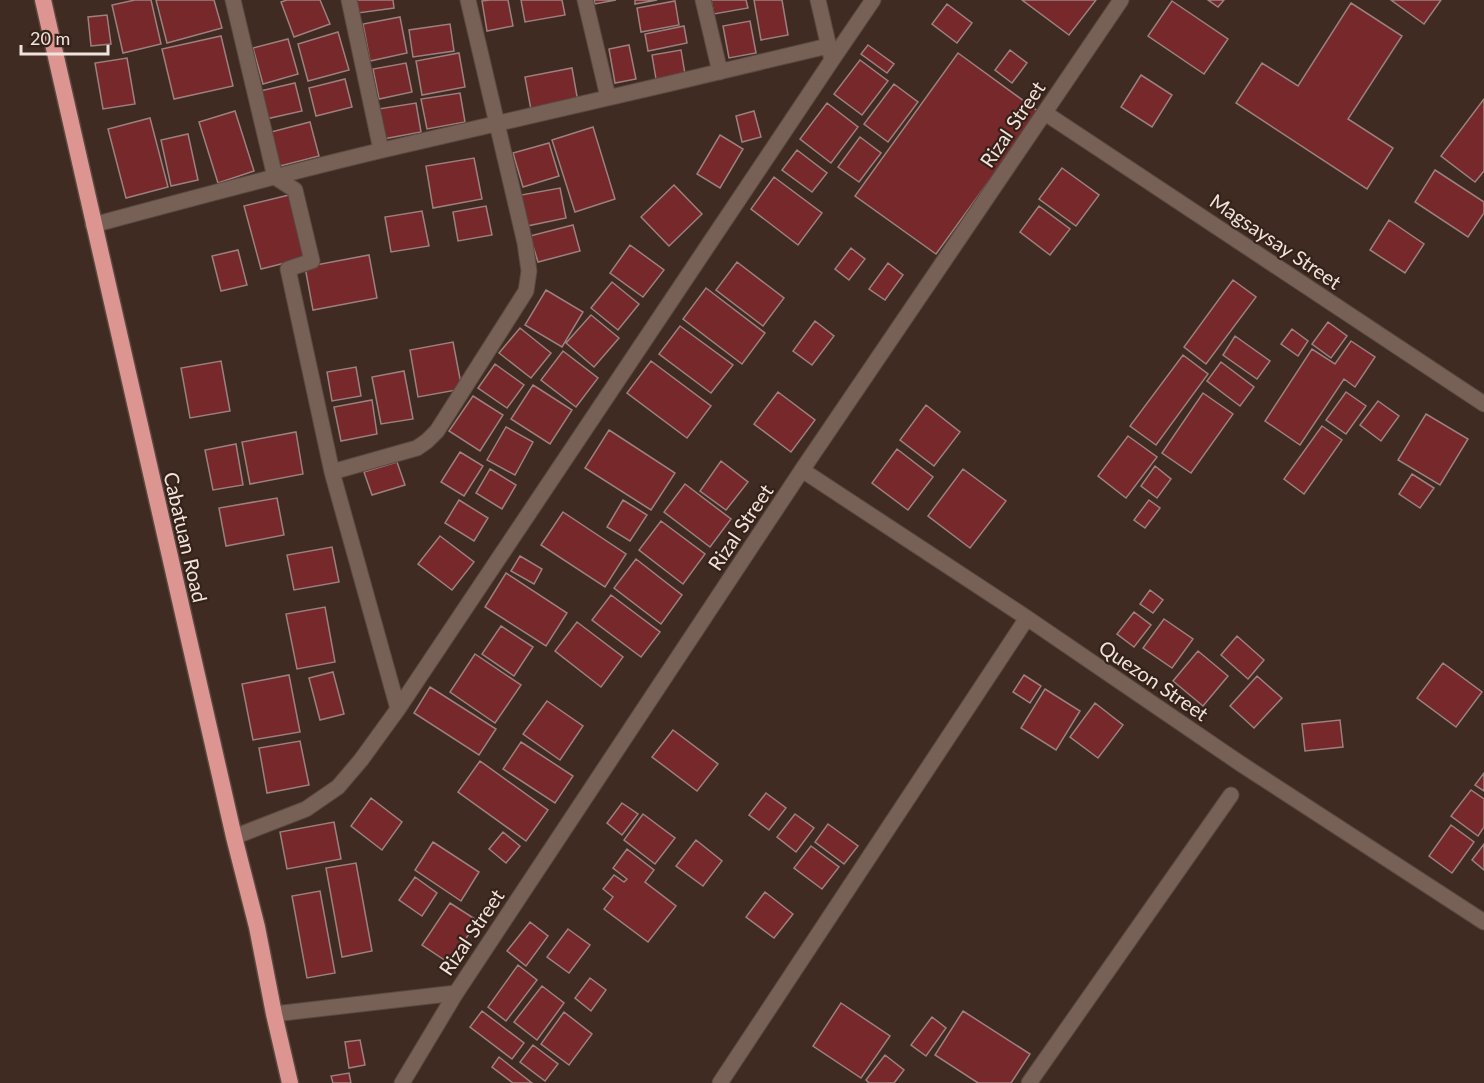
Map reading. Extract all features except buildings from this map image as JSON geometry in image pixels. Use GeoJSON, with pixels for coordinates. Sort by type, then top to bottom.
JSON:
{"type":"FeatureCollection","features":[{"type":"Feature","properties":{"kind":"highway","name":"Cabatuan Road"},"geometry":{"type":"LineString","coordinates":[[43,0],[290,1083]]}},
{"type":"Feature","properties":{"kind":"street"},"geometry":{"type":"LineString","coordinates":[[233,0],[275,177],[295,190],[312,261],[288,268],[332,472],[398,709]]}},
{"type":"Feature","properties":{"kind":"street"},"geometry":{"type":"LineString","coordinates":[[349,0],[381,150]]}},
{"type":"Feature","properties":{"kind":"street"},"geometry":{"type":"LineString","coordinates":[[332,472],[417,448],[427,441],[437,431],[526,291],[529,271],[525,243],[468,0]]}},
{"type":"Feature","properties":{"kind":"street"},"geometry":{"type":"LineString","coordinates":[[585,0],[608,97]]}},
{"type":"Feature","properties":{"kind":"street"},"geometry":{"type":"LineString","coordinates":[[703,0],[720,72]]}},
{"type":"Feature","properties":{"kind":"street"},"geometry":{"type":"LineString","coordinates":[[818,0],[830,53]]}},
{"type":"Feature","properties":{"kind":"street"},"geometry":{"type":"LineString","coordinates":[[234,837],[306,809],[338,787],[360,760],[398,709],[830,53],[873,0]]}},
{"type":"Feature","properties":{"kind":"street","name":"Rizal Street"},"geometry":{"type":"LineString","coordinates":[[402,1083],[456,993],[802,470],[1121,0]]}},
{"type":"Feature","properties":{"kind":"street"},"geometry":{"type":"LineString","coordinates":[[93,225],[381,150],[608,97],[720,72],[830,53]]}},
{"type":"Feature","properties":{"kind":"street","name":"Magsaysay Street"},"geometry":{"type":"LineString","coordinates":[[1045,113],[1484,404]]}},
{"type":"Feature","properties":{"kind":"street","name":"Quezon Street"},"geometry":{"type":"LineString","coordinates":[[802,470],[1027,618],[1241,764],[1484,922]]}},
{"type":"Feature","properties":{"kind":"street"},"geometry":{"type":"LineString","coordinates":[[720,1083],[1027,618]]}},
{"type":"Feature","properties":{"kind":"street"},"geometry":{"type":"LineString","coordinates":[[1029,1083],[1231,795]]}},
{"type":"Feature","properties":{"kind":"street"},"geometry":{"type":"LineString","coordinates":[[273,1014],[456,993]]}}]}
